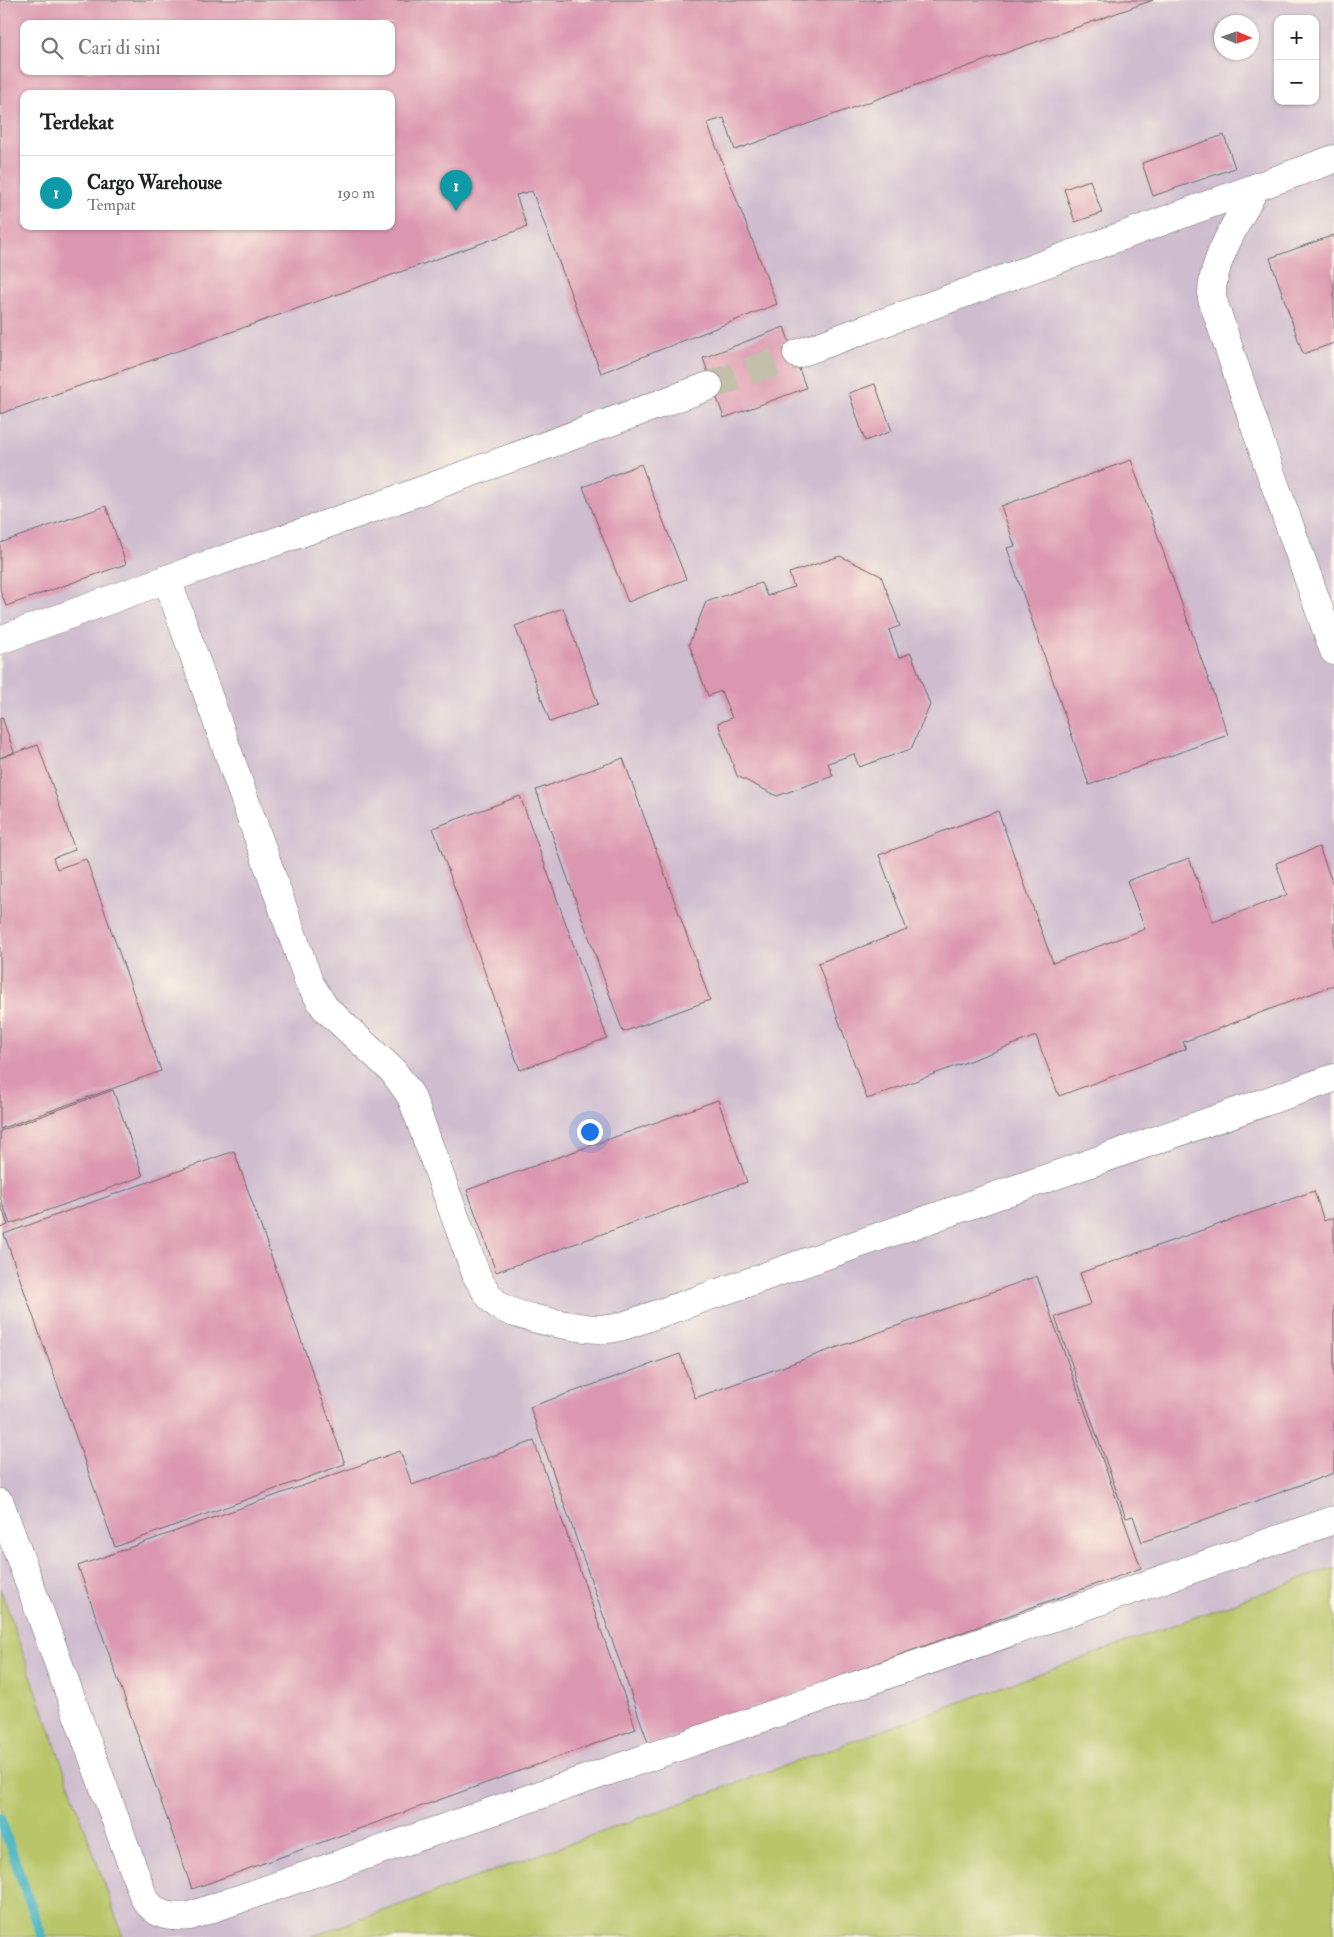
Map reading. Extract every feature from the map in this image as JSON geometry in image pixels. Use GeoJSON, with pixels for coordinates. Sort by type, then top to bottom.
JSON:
{"type":"FeatureCollection","features":[{"type":"Feature","properties":{"kind":"lane"},"geometry":{"type":"LineString","coordinates":[[797,354],[1334,159]]}},
{"type":"Feature","properties":{"kind":"lane"},"geometry":{"type":"LineString","coordinates":[[1255,188],[1220,258],[1211,287],[1212,298],[1265,456],[1334,650]]}},
{"type":"Feature","properties":{"kind":"lane"},"geometry":{"type":"LineString","coordinates":[[0,640],[167,579],[379,506],[709,386]]}},
{"type":"Feature","properties":{"kind":"lane"},"geometry":{"type":"LineString","coordinates":[[167,579],[309,982],[325,1008],[393,1071],[411,1096],[476,1274],[487,1294],[501,1307],[520,1316],[583,1327],[607,1329],[629,1324],[1334,1078]]}},
{"type":"Feature","properties":{"kind":"lane"},"geometry":{"type":"LineString","coordinates":[[0,1503],[144,1898],[150,1908],[163,1915],[176,1918],[190,1916],[1334,1520]]}},
{"type":"Feature","properties":{"kind":"shaded area"},"geometry":{"type":"Polygon","coordinates":[[[0,0],[1334,0],[1334,1567],[311,1937],[123,1937],[0,1588],[0,0]]]}},
{"type":"Feature","properties":{"kind":"green space"},"geometry":{"type":"Polygon","coordinates":[[[1334,1567],[1334,1937],[311,1937],[1334,1567]]]}},
{"type":"Feature","properties":{"kind":"green space"},"geometry":{"type":"Polygon","coordinates":[[[0,1588],[123,1937],[0,1937],[0,1588]]]}},
{"type":"Feature","properties":{"kind":"building"},"geometry":{"type":"Polygon","coordinates":[[[0,0],[1153,0],[735,150],[724,118],[707,123],[777,304],[601,373],[532,191],[516,195],[527,227],[0,414],[0,0]]]}},
{"type":"Feature","properties":{"kind":"building"},"geometry":{"type":"Polygon","coordinates":[[[1224,135],[1235,168],[1153,196],[1142,163],[1224,135]]]}},
{"type":"Feature","properties":{"kind":"building"},"geometry":{"type":"Polygon","coordinates":[[[1090,180],[1102,213],[1075,222],[1064,189],[1090,180]]]}},
{"type":"Feature","properties":{"kind":"building"},"geometry":{"type":"Polygon","coordinates":[[[1334,235],[1334,343],[1303,354],[1270,258],[1334,235]]]}},
{"type":"Feature","properties":{"kind":"building"},"geometry":{"type":"Polygon","coordinates":[[[784,327],[806,388],[724,418],[703,358],[784,327]]]}},
{"type":"Feature","properties":{"kind":"building"},"geometry":{"type":"Polygon","coordinates":[[[875,384],[892,431],[865,441],[849,393],[875,384]]]}},
{"type":"Feature","properties":{"kind":"building"},"geometry":{"type":"Polygon","coordinates":[[[1131,460],[1228,735],[1089,785],[1007,548],[1015,546],[1001,506],[1131,460]]]}},
{"type":"Feature","properties":{"kind":"building"},"geometry":{"type":"Polygon","coordinates":[[[641,464],[686,579],[628,602],[583,487],[641,464]]]}},
{"type":"Feature","properties":{"kind":"building"},"geometry":{"type":"Polygon","coordinates":[[[106,506],[126,564],[6,606],[0,590],[0,543],[106,506]]]}},
{"type":"Feature","properties":{"kind":"building"},"geometry":{"type":"Polygon","coordinates":[[[840,556],[881,576],[900,626],[889,630],[899,658],[911,653],[930,705],[911,749],[859,767],[854,754],[828,763],[833,776],[777,796],[737,776],[718,723],[732,718],[721,691],[708,696],[689,644],[706,602],[761,583],[767,596],[794,587],[789,573],[840,556]]]}},
{"type":"Feature","properties":{"kind":"building"},"geometry":{"type":"Polygon","coordinates":[[[563,608],[598,704],[550,722],[515,626],[563,608]]]}},
{"type":"Feature","properties":{"kind":"building"},"geometry":{"type":"Polygon","coordinates":[[[2,717],[14,752],[0,758],[0,718],[2,717]]]}},
{"type":"Feature","properties":{"kind":"building"},"geometry":{"type":"Polygon","coordinates":[[[38,745],[75,850],[53,858],[57,869],[86,859],[161,1071],[0,1129],[0,758],[38,745]]]}},
{"type":"Feature","properties":{"kind":"building"},"geometry":{"type":"Polygon","coordinates":[[[623,758],[710,1000],[623,1032],[536,790],[623,758]]]}},
{"type":"Feature","properties":{"kind":"building"},"geometry":{"type":"Polygon","coordinates":[[[520,796],[607,1038],[520,1070],[433,828],[520,796]]]}},
{"type":"Feature","properties":{"kind":"building"},"geometry":{"type":"Polygon","coordinates":[[[998,811],[1053,963],[1145,929],[1127,881],[1189,858],[1213,922],[1287,895],[1276,863],[1319,847],[1334,887],[1334,985],[1183,1042],[1186,1049],[1059,1096],[1036,1036],[867,1099],[818,963],[907,930],[879,855],[998,811]]]}},
{"type":"Feature","properties":{"kind":"building"},"geometry":{"type":"Polygon","coordinates":[[[113,1090],[143,1176],[10,1224],[0,1197],[0,1131],[113,1090]]]}},
{"type":"Feature","properties":{"kind":"building"},"geometry":{"type":"Polygon","coordinates":[[[718,1100],[747,1182],[496,1272],[467,1190],[718,1100]]]}},
{"type":"Feature","properties":{"kind":"building"},"geometry":{"type":"Polygon","coordinates":[[[234,1151],[345,1464],[115,1547],[4,1234],[234,1151]]]}},
{"type":"Feature","properties":{"kind":"building"},"geometry":{"type":"Polygon","coordinates":[[[1314,1191],[1324,1221],[1334,1217],[1334,1473],[1142,1542],[1133,1516],[1126,1518],[1055,1317],[1091,1304],[1080,1273],[1314,1191]]]}},
{"type":"Feature","properties":{"kind":"building"},"geometry":{"type":"Polygon","coordinates":[[[0,1203],[8,1225],[0,1228],[0,1203]]]}},
{"type":"Feature","properties":{"kind":"building"},"geometry":{"type":"Polygon","coordinates":[[[1037,1276],[1141,1568],[649,1745],[530,1407],[680,1354],[695,1398],[1037,1276]]]}},
{"type":"Feature","properties":{"kind":"building"},"geometry":{"type":"Polygon","coordinates":[[[534,1441],[636,1729],[192,1889],[78,1566],[400,1451],[412,1485],[534,1441]]]}},
{"type":"Feature","properties":{"kind":"waterway"},"geometry":{"type":"LineString","coordinates":[[0,1818],[42,1937]]}},
{"type":"Feature","properties":{"kind":"tunnel"},"geometry":{"type":"LineString","coordinates":[[709,386],[797,354]]}},
{"type":"Feature","properties":{"kind":"place","name":"Cargo Warehouse"},"geometry":{"type":"Point","coordinates":[456,211]}}]}
